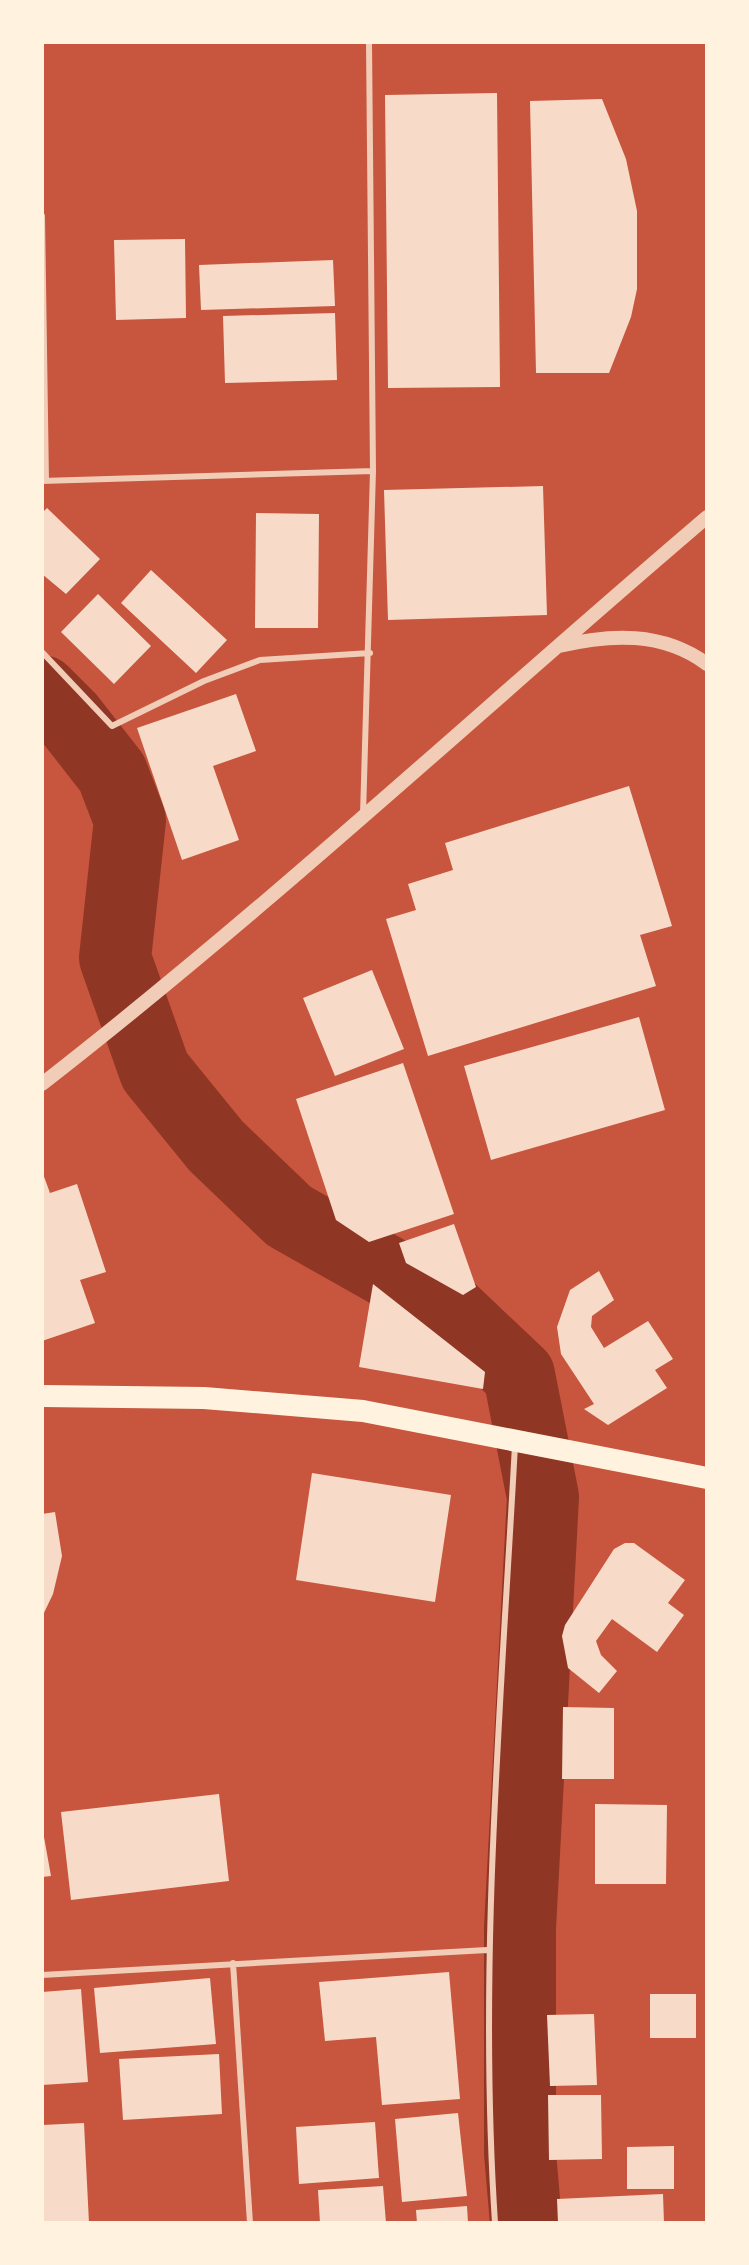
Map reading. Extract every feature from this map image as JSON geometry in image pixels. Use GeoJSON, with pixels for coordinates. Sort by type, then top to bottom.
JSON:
{"type":"FeatureCollection","features":[{"type":"Feature","properties":{"kind":"highway"},"geometry":{"type":"LineString","coordinates":[[42,1396],[204,1398],[363,1411],[515,1438],[707,1478]]}},
{"type":"Feature","properties":{"kind":"street"},"geometry":{"type":"LineString","coordinates":[[42,1084],[177,976],[363,819],[555,647],[707,517]]}},
{"type":"Feature","properties":{"kind":"street"},"geometry":{"type":"LineString","coordinates":[[555,647],[598,637],[630,636],[691,652],[707,664]]}},
{"type":"Feature","properties":{"kind":"lane"},"geometry":{"type":"LineString","coordinates":[[363,819],[373,471],[369,42]]}},
{"type":"Feature","properties":{"kind":"lane"},"geometry":{"type":"LineString","coordinates":[[42,216],[44,481],[373,471]]}},
{"type":"Feature","properties":{"kind":"lane"},"geometry":{"type":"LineString","coordinates":[[42,652],[112,726],[204,681],[260,660],[370,653]]}},
{"type":"Feature","properties":{"kind":"lane"},"geometry":{"type":"LineString","coordinates":[[495,2223],[487,2099],[487,1950],[515,1438]]}},
{"type":"Feature","properties":{"kind":"lane"},"geometry":{"type":"LineString","coordinates":[[42,1975],[487,1950]]}},
{"type":"Feature","properties":{"kind":"lane"},"geometry":{"type":"LineString","coordinates":[[233,1963],[250,2223]]}},
{"type":"Feature","properties":{"kind":"building"},"geometry":{"type":"Polygon","coordinates":[[[497,93],[500,387],[388,388],[385,95],[497,93]]]}},
{"type":"Feature","properties":{"kind":"building"},"geometry":{"type":"Polygon","coordinates":[[[602,99],[626,159],[637,211],[637,289],[631,317],[609,373],[536,373],[530,101],[602,99]]]}},
{"type":"Feature","properties":{"kind":"building"},"geometry":{"type":"Polygon","coordinates":[[[185,239],[186,318],[116,320],[114,240],[185,239]]]}},
{"type":"Feature","properties":{"kind":"building"},"geometry":{"type":"Polygon","coordinates":[[[333,260],[335,306],[201,310],[199,265],[333,260]]]}},
{"type":"Feature","properties":{"kind":"building"},"geometry":{"type":"Polygon","coordinates":[[[335,313],[337,380],[225,383],[223,316],[335,313]]]}},
{"type":"Feature","properties":{"kind":"building"},"geometry":{"type":"Polygon","coordinates":[[[543,486],[547,615],[388,620],[384,490],[543,486]]]}},
{"type":"Feature","properties":{"kind":"building"},"geometry":{"type":"Polygon","coordinates":[[[47,508],[100,559],[66,594],[42,574],[42,513],[47,508]]]}},
{"type":"Feature","properties":{"kind":"building"},"geometry":{"type":"Polygon","coordinates":[[[256,513],[319,514],[318,628],[255,628],[256,513]]]}},
{"type":"Feature","properties":{"kind":"building"},"geometry":{"type":"Polygon","coordinates":[[[151,570],[227,640],[196,673],[121,603],[151,570]]]}},
{"type":"Feature","properties":{"kind":"building"},"geometry":{"type":"Polygon","coordinates":[[[98,594],[151,646],[114,684],[61,632],[98,594]]]}},
{"type":"Feature","properties":{"kind":"building"},"geometry":{"type":"Polygon","coordinates":[[[236,694],[256,751],[213,766],[239,840],[182,860],[137,728],[236,694]]]}},
{"type":"Feature","properties":{"kind":"building"},"geometry":{"type":"Polygon","coordinates":[[[629,786],[672,926],[640,935],[656,986],[428,1056],[386,919],[416,910],[408,884],[453,870],[445,843],[629,786]]]}},
{"type":"Feature","properties":{"kind":"building"},"geometry":{"type":"Polygon","coordinates":[[[372,970],[404,1049],[335,1076],[303,998],[372,970]]]}},
{"type":"Feature","properties":{"kind":"building"},"geometry":{"type":"Polygon","coordinates":[[[639,1017],[665,1110],[491,1160],[464,1066],[639,1017]]]}},
{"type":"Feature","properties":{"kind":"building"},"geometry":{"type":"Polygon","coordinates":[[[403,1063],[454,1214],[369,1242],[336,1220],[296,1099],[403,1063]]]}},
{"type":"Feature","properties":{"kind":"building"},"geometry":{"type":"Polygon","coordinates":[[[42,1171],[50,1193],[77,1184],[106,1272],[80,1280],[95,1323],[42,1341],[42,1171]]]}},
{"type":"Feature","properties":{"kind":"building"},"geometry":{"type":"Polygon","coordinates":[[[454,1224],[476,1287],[463,1295],[406,1263],[399,1243],[454,1224]]]}},
{"type":"Feature","properties":{"kind":"building"},"geometry":{"type":"Polygon","coordinates":[[[599,1271],[614,1300],[592,1316],[591,1327],[604,1348],[648,1321],[673,1359],[655,1370],[667,1388],[608,1425],[584,1409],[594,1404],[561,1354],[557,1327],[570,1290],[599,1271]]]}},
{"type":"Feature","properties":{"kind":"building"},"geometry":{"type":"Polygon","coordinates":[[[373,1284],[485,1372],[483,1389],[359,1367],[373,1284]]]}},
{"type":"Feature","properties":{"kind":"building"},"geometry":{"type":"Polygon","coordinates":[[[312,1473],[451,1495],[435,1602],[296,1580],[312,1473]]]}},
{"type":"Feature","properties":{"kind":"building"},"geometry":{"type":"Polygon","coordinates":[[[55,1512],[62,1556],[53,1594],[42,1617],[42,1514],[55,1512]]]}},
{"type":"Feature","properties":{"kind":"building"},"geometry":{"type":"Polygon","coordinates":[[[625,1543],[634,1543],[685,1580],[668,1603],[684,1615],[657,1652],[612,1619],[596,1641],[601,1655],[617,1671],[599,1693],[568,1668],[562,1636],[565,1625],[614,1549],[625,1543]]]}},
{"type":"Feature","properties":{"kind":"building"},"geometry":{"type":"Polygon","coordinates":[[[563,1707],[614,1708],[614,1779],[562,1779],[563,1707]]]}},
{"type":"Feature","properties":{"kind":"building"},"geometry":{"type":"Polygon","coordinates":[[[219,1794],[229,1881],[71,1900],[61,1812],[219,1794]]]}},
{"type":"Feature","properties":{"kind":"building"},"geometry":{"type":"Polygon","coordinates":[[[595,1804],[667,1805],[666,1884],[595,1884],[595,1804]]]}},
{"type":"Feature","properties":{"kind":"building"},"geometry":{"type":"Polygon","coordinates":[[[42,1826],[51,1876],[42,1877],[42,1826]]]}},
{"type":"Feature","properties":{"kind":"building"},"geometry":{"type":"Polygon","coordinates":[[[449,1972],[460,2099],[382,2105],[376,2037],[325,2041],[319,1982],[449,1972]]]}},
{"type":"Feature","properties":{"kind":"building"},"geometry":{"type":"Polygon","coordinates":[[[210,1978],[216,2044],[100,2053],[94,1988],[210,1978]]]}},
{"type":"Feature","properties":{"kind":"building"},"geometry":{"type":"Polygon","coordinates":[[[81,1989],[88,2082],[42,2085],[42,1992],[81,1989]]]}},
{"type":"Feature","properties":{"kind":"building"},"geometry":{"type":"Polygon","coordinates":[[[650,1994],[696,1994],[696,2038],[650,2038],[650,1994]]]}},
{"type":"Feature","properties":{"kind":"building"},"geometry":{"type":"Polygon","coordinates":[[[594,2014],[597,2085],[550,2086],[547,2015],[594,2014]]]}},
{"type":"Feature","properties":{"kind":"building"},"geometry":{"type":"Polygon","coordinates":[[[219,2054],[222,2114],[123,2120],[119,2059],[219,2054]]]}},
{"type":"Feature","properties":{"kind":"building"},"geometry":{"type":"Polygon","coordinates":[[[548,2095],[601,2095],[602,2159],[549,2160],[548,2095]]]}},
{"type":"Feature","properties":{"kind":"building"},"geometry":{"type":"Polygon","coordinates":[[[458,2113],[467,2196],[402,2202],[395,2119],[458,2113]]]}},
{"type":"Feature","properties":{"kind":"building"},"geometry":{"type":"Polygon","coordinates":[[[375,2122],[379,2178],[299,2184],[296,2127],[375,2122]]]}},
{"type":"Feature","properties":{"kind":"building"},"geometry":{"type":"Polygon","coordinates":[[[84,2123],[89,2223],[42,2223],[42,2125],[84,2123]]]}},
{"type":"Feature","properties":{"kind":"building"},"geometry":{"type":"Polygon","coordinates":[[[674,2146],[674,2189],[627,2189],[627,2147],[674,2146]]]}},
{"type":"Feature","properties":{"kind":"building"},"geometry":{"type":"Polygon","coordinates":[[[383,2186],[386,2223],[320,2223],[318,2190],[383,2186]]]}},
{"type":"Feature","properties":{"kind":"building"},"geometry":{"type":"Polygon","coordinates":[[[663,2194],[664,2223],[558,2223],[557,2199],[663,2194]]]}},
{"type":"Feature","properties":{"kind":"building"},"geometry":{"type":"Polygon","coordinates":[[[467,2206],[468,2223],[417,2223],[416,2210],[467,2206]]]}},
{"type":"Feature","properties":{"kind":"waterway"},"geometry":{"type":"LineString","coordinates":[[42,691],[69,718],[112,773],[130,820],[115,958],[155,1071],[216,1146],[289,1216],[443,1303],[519,1375],[543,1497],[520,1928],[520,2153],[526,2223]]}}]}
